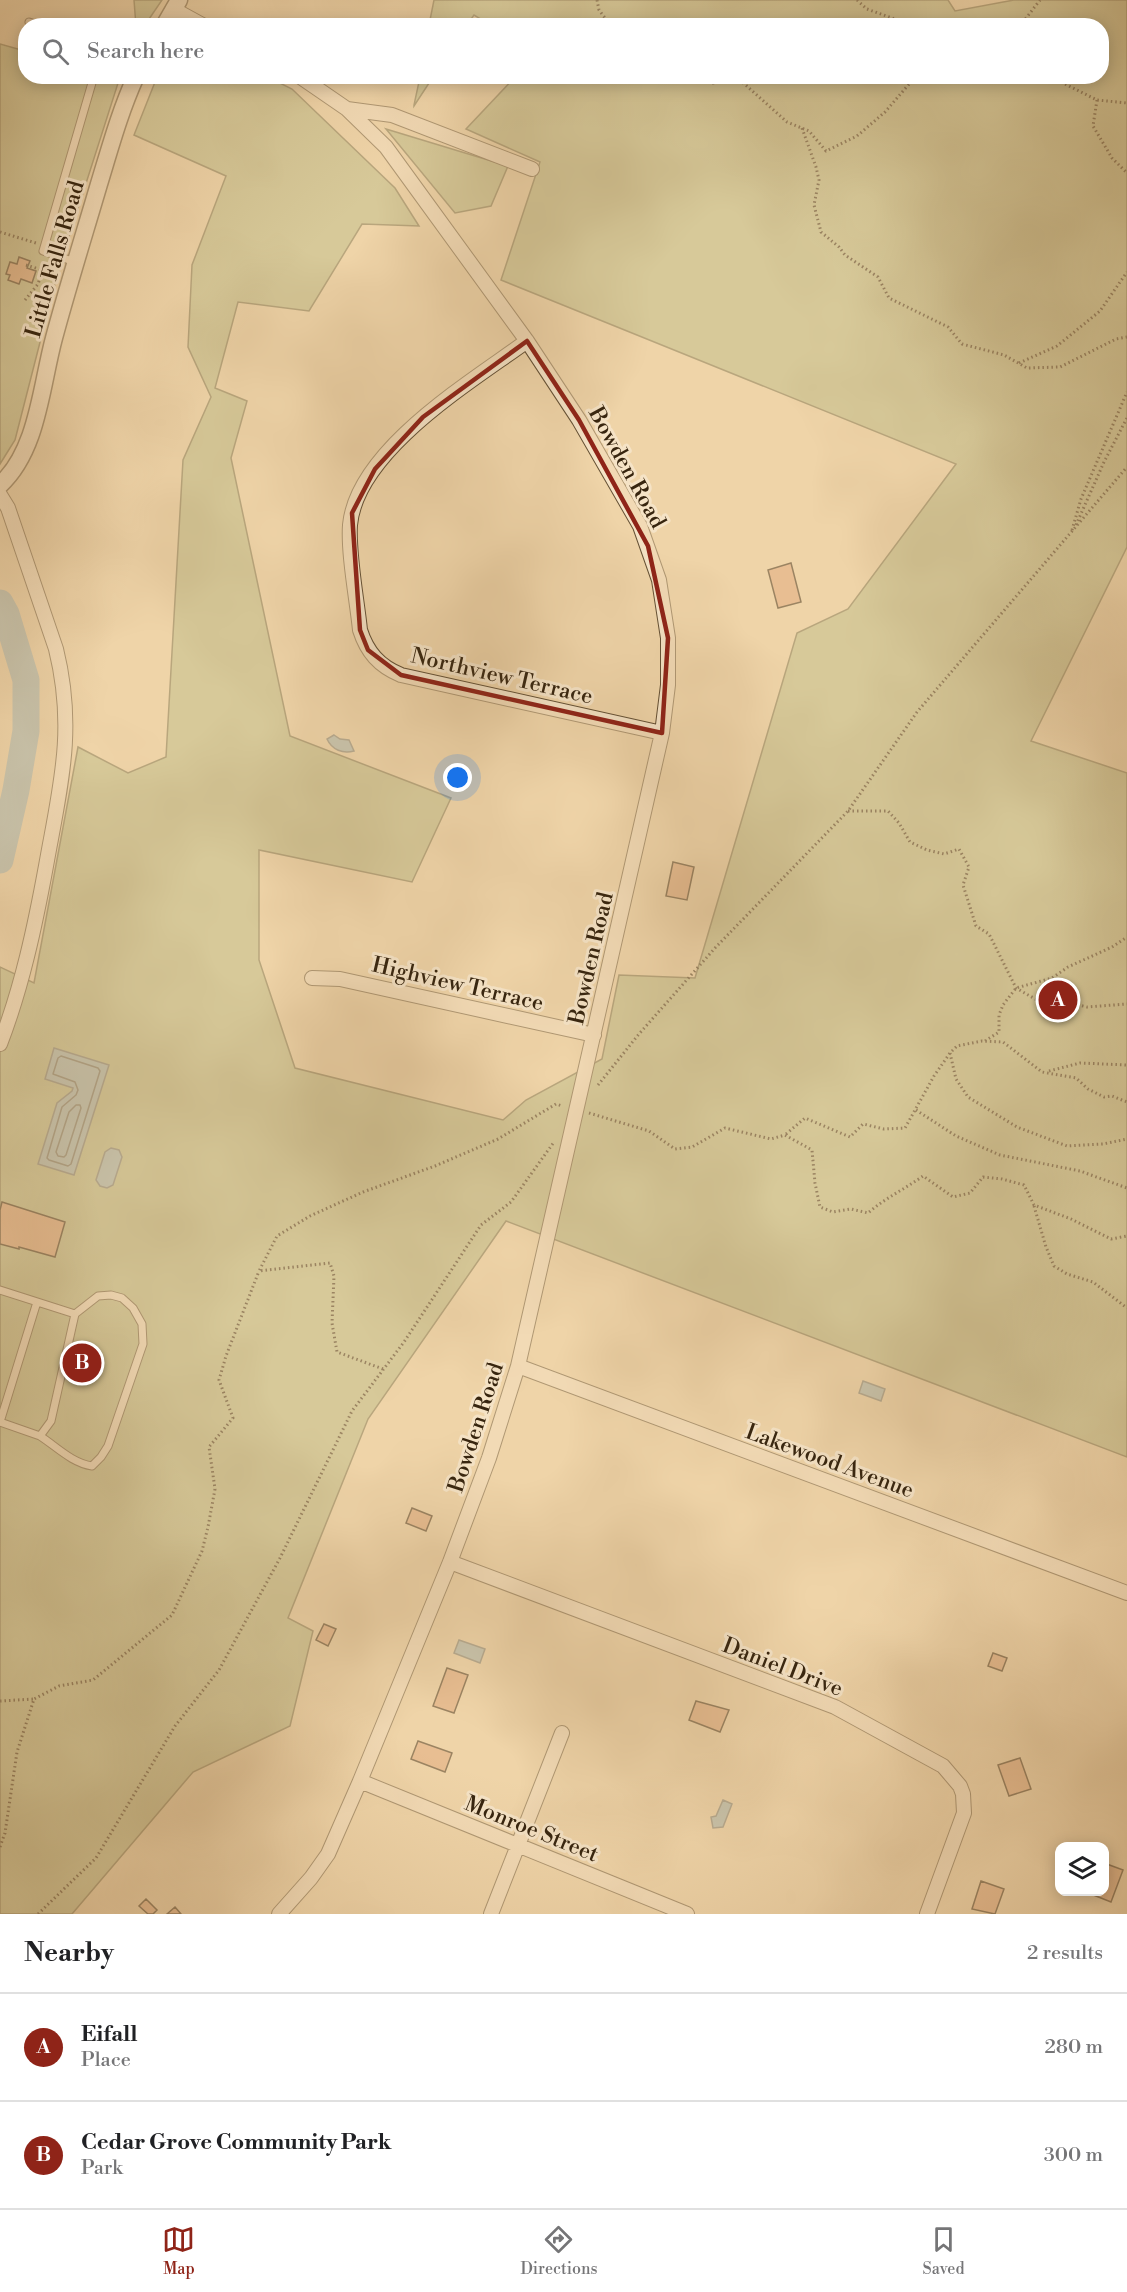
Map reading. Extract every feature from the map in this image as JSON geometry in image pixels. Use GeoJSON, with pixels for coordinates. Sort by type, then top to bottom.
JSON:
{"type":"FeatureCollection","features":[{"type":"Feature","properties":{"kind":"street"},"geometry":{"type":"LineString","coordinates":[[168,18],[176,4],[194,18]]}},
{"type":"Feature","properties":{"kind":"street","name":"Little Falls Road"},"geometry":{"type":"LineString","coordinates":[[0,485],[21,459],[30,440],[53,340],[75,262],[122,110],[133,84]]}},
{"type":"Feature","properties":{"kind":"street","name":"Bowden Road"},"geometry":{"type":"LineString","coordinates":[[279,1914],[311,1878],[328,1854],[450,1563],[489,1458],[518,1366],[578,1109],[662,733],[669,685],[668,638],[662,594],[648,546],[640,526],[579,420],[527,341],[386,147],[346,109],[310,84]]}},
{"type":"Feature","properties":{"kind":"street"},"geometry":{"type":"LineString","coordinates":[[346,109],[392,115],[532,169]]}},
{"type":"Feature","properties":{"kind":"street","name":"Northview Terrace"},"geometry":{"type":"LineString","coordinates":[[527,341],[410,429],[386,454],[359,494],[352,513],[350,541],[363,640],[374,658],[391,671],[401,675],[662,733]]}},
{"type":"Feature","properties":{"kind":"street"},"geometry":{"type":"LineString","coordinates":[[0,495],[8,508],[56,649],[62,672],[67,718],[65,763],[37,911],[14,1007],[0,1044]]}},
{"type":"Feature","properties":{"kind":"street","name":"Highview Terrace"},"geometry":{"type":"LineString","coordinates":[[312,978],[340,979],[594,1035]]}},
{"type":"Feature","properties":{"kind":"street","name":"Lakewood Avenue"},"geometry":{"type":"LineString","coordinates":[[518,1366],[1127,1593]]}},
{"type":"Feature","properties":{"kind":"street","name":"Daniel Drive"},"geometry":{"type":"LineString","coordinates":[[450,1563],[835,1707],[943,1766],[960,1786],[963,1794],[963,1813],[927,1914]]}},
{"type":"Feature","properties":{"kind":"street"},"geometry":{"type":"LineString","coordinates":[[491,1914],[562,1733]]}},
{"type":"Feature","properties":{"kind":"street","name":"Monroe Street"},"geometry":{"type":"LineString","coordinates":[[360,1781],[687,1914]]}},
{"type":"Feature","properties":{"kind":"lane"},"geometry":{"type":"LineString","coordinates":[[75,262],[43,251],[92,84]]}},
{"type":"Feature","properties":{"kind":"lane"},"geometry":{"type":"LineString","coordinates":[[0,1290],[75,1314]]}},
{"type":"Feature","properties":{"kind":"lane"},"geometry":{"type":"LineString","coordinates":[[37,1302],[0,1422],[40,1436],[81,1464],[92,1466],[108,1446],[143,1344],[142,1324],[133,1308],[122,1298],[111,1295],[98,1296],[75,1314],[51,1421],[40,1436]]}},
{"type":"Feature","properties":{"kind":"path"},"geometry":{"type":"LineString","coordinates":[[597,0],[598,10],[604,18]]}},
{"type":"Feature","properties":{"kind":"path"},"geometry":{"type":"LineString","coordinates":[[857,0],[867,9],[892,18]]}},
{"type":"Feature","properties":{"kind":"path"},"geometry":{"type":"LineString","coordinates":[[1026,18],[1040,0]]}},
{"type":"Feature","properties":{"kind":"path"},"geometry":{"type":"LineString","coordinates":[[745,84],[787,122],[808,131],[826,151],[857,136],[885,112],[909,84]]}},
{"type":"Feature","properties":{"kind":"path"},"geometry":{"type":"LineString","coordinates":[[1065,84],[1097,100],[1127,103]]}},
{"type":"Feature","properties":{"kind":"path"},"geometry":{"type":"LineString","coordinates":[[1097,100],[1093,126],[1112,158],[1127,173]]}},
{"type":"Feature","properties":{"kind":"path"},"geometry":{"type":"LineString","coordinates":[[802,128],[819,180],[814,205],[821,232],[845,255],[878,277],[889,298],[948,327],[962,344],[1004,355],[1027,368],[1060,367],[1116,339],[1127,337]]}},
{"type":"Feature","properties":{"kind":"path"},"geometry":{"type":"LineString","coordinates":[[0,232],[44,245]]}},
{"type":"Feature","properties":{"kind":"path"},"geometry":{"type":"LineString","coordinates":[[25,300],[38,284],[48,253]]}},
{"type":"Feature","properties":{"kind":"path"},"geometry":{"type":"LineString","coordinates":[[26,265],[43,271]]}},
{"type":"Feature","properties":{"kind":"path"},"geometry":{"type":"LineString","coordinates":[[1019,363],[1057,346],[1100,311],[1127,272]]}},
{"type":"Feature","properties":{"kind":"path"},"geometry":{"type":"LineString","coordinates":[[1072,532],[1083,494],[1127,392]]}},
{"type":"Feature","properties":{"kind":"path"},"geometry":{"type":"LineString","coordinates":[[1042,567],[1074,529],[1127,418]]}},
{"type":"Feature","properties":{"kind":"path"},"geometry":{"type":"LineString","coordinates":[[578,1109],[639,1034],[715,948],[848,811],[917,712],[1127,467]]}},
{"type":"Feature","properties":{"kind":"path"},"geometry":{"type":"LineString","coordinates":[[848,811],[888,811],[899,823],[910,842],[927,850],[944,854],[959,849],[969,867],[963,885],[976,926],[989,934],[1016,988],[1044,1004],[1058,1000],[1087,1007],[1127,1004]]}},
{"type":"Feature","properties":{"kind":"path"},"geometry":{"type":"LineString","coordinates":[[985,1041],[999,1032],[999,1015],[1003,1005],[1016,988],[1052,978],[1068,967],[1112,947],[1127,937]]}},
{"type":"Feature","properties":{"kind":"path"},"geometry":{"type":"LineString","coordinates":[[0,1701],[34,1699],[58,1686],[93,1680],[172,1615],[202,1551],[208,1527],[215,1489],[209,1447],[233,1418],[219,1380],[226,1356],[259,1271],[277,1236],[310,1216],[363,1192],[435,1166],[498,1139],[556,1104],[649,1131],[675,1149],[692,1148],[725,1128],[771,1139],[785,1135],[805,1118],[850,1137],[863,1124],[884,1129],[905,1128],[934,1076],[950,1053],[957,1046],[985,1041],[1003,1042],[1042,1072],[1076,1078],[1088,1089],[1104,1097],[1112,1096],[1127,1102]]}},
{"type":"Feature","properties":{"kind":"path"},"geometry":{"type":"LineString","coordinates":[[950,1053],[956,1079],[968,1097],[1017,1127],[1066,1146],[1102,1144],[1127,1139]]}},
{"type":"Feature","properties":{"kind":"path"},"geometry":{"type":"LineString","coordinates":[[1048,1072],[1080,1063],[1127,1065]]}},
{"type":"Feature","properties":{"kind":"path"},"geometry":{"type":"LineString","coordinates":[[916,1110],[956,1136],[1000,1155],[1080,1171],[1127,1188]]}},
{"type":"Feature","properties":{"kind":"path"},"geometry":{"type":"LineString","coordinates":[[785,1135],[812,1150],[814,1183],[820,1207],[833,1212],[851,1209],[868,1213],[885,1198],[903,1190],[923,1176],[953,1197],[970,1193],[983,1178],[1024,1185],[1034,1205],[1046,1248],[1054,1266],[1066,1274],[1093,1282],[1127,1308]]}},
{"type":"Feature","properties":{"kind":"path"},"geometry":{"type":"LineString","coordinates":[[38,1914],[96,1858],[175,1726],[219,1670],[280,1558],[352,1411],[404,1342],[481,1225],[511,1202],[557,1138]]}},
{"type":"Feature","properties":{"kind":"path"},"geometry":{"type":"LineString","coordinates":[[1034,1205],[1071,1218],[1111,1239],[1127,1236]]}},
{"type":"Feature","properties":{"kind":"path"},"geometry":{"type":"LineString","coordinates":[[259,1271],[330,1263],[334,1276],[332,1323],[337,1352],[384,1369]]}},
{"type":"Feature","properties":{"kind":"path"},"geometry":{"type":"LineString","coordinates":[[0,1847],[5,1833],[17,1752],[34,1699]]}},
{"type":"Feature","properties":{"kind":"highlighted area"},"geometry":{"type":"Polygon","coordinates":[[[527,341],[579,420],[648,546],[668,638],[662,733],[401,675],[368,650],[360,630],[352,513],[375,469],[423,417],[527,341]]]}},
{"type":"Feature","properties":{"kind":"green space"},"geometry":{"type":"Polygon","coordinates":[[[134,0],[162,0],[150,18],[135,18],[134,0]]]}},
{"type":"Feature","properties":{"kind":"green space"},"geometry":{"type":"Polygon","coordinates":[[[434,0],[948,0],[955,11],[1014,0],[1127,0],[1127,547],[1031,741],[1127,773],[1127,1457],[506,1221],[368,1419],[288,1618],[313,1631],[290,1726],[193,1772],[72,1914],[0,1914],[0,967],[34,983],[78,747],[128,773],[166,757],[183,460],[211,397],[188,347],[192,265],[226,176],[134,135],[154,84],[282,84],[292,89],[395,188],[419,226],[362,224],[309,311],[238,302],[215,388],[247,401],[231,458],[290,736],[451,798],[412,882],[259,850],[259,960],[295,1068],[503,1120],[526,1100],[602,1059],[619,975],[695,978],[797,633],[848,609],[956,464],[501,280],[540,162],[466,129],[508,84],[1109,84],[1109,18],[479,18],[474,15],[472,18],[430,18],[434,0]]]}},
{"type":"Feature","properties":{"kind":"green space"},"geometry":{"type":"Polygon","coordinates":[[[0,44],[18,49],[18,84],[118,84],[59,268],[15,440],[0,464],[0,44]]]}},
{"type":"Feature","properties":{"kind":"green space"},"geometry":{"type":"Polygon","coordinates":[[[418,84],[428,84],[414,106],[418,84]]]}},
{"type":"Feature","properties":{"kind":"green space"},"geometry":{"type":"Polygon","coordinates":[[[386,129],[508,166],[491,206],[455,213],[386,129]]]}},
{"type":"Feature","properties":{"kind":"water"},"geometry":{"type":"Polygon","coordinates":[[[334,735],[340,739],[349,740],[354,751],[342,751],[335,748],[327,739],[334,735]]]}},
{"type":"Feature","properties":{"kind":"water"},"geometry":{"type":"Polygon","coordinates":[[[54,1048],[109,1065],[74,1175],[38,1164],[57,1103],[73,1088],[45,1079],[54,1048]]]}},
{"type":"Feature","properties":{"kind":"water"},"geometry":{"type":"Polygon","coordinates":[[[111,1148],[119,1150],[122,1157],[113,1185],[107,1188],[100,1186],[96,1180],[105,1152],[111,1148]]]}},
{"type":"Feature","properties":{"kind":"water"},"geometry":{"type":"Polygon","coordinates":[[[863,1381],[885,1389],[881,1401],[859,1393],[863,1381]]]}},
{"type":"Feature","properties":{"kind":"water"},"geometry":{"type":"Polygon","coordinates":[[[459,1640],[485,1649],[480,1663],[454,1653],[459,1640]]]}},
{"type":"Feature","properties":{"kind":"water"},"geometry":{"type":"Polygon","coordinates":[[[723,1800],[732,1804],[723,1827],[713,1828],[711,1817],[716,1816],[723,1800]]]}},
{"type":"Feature","properties":{"kind":"building"},"geometry":{"type":"Polygon","coordinates":[[[19,257],[30,261],[27,268],[36,271],[32,283],[21,279],[19,284],[8,280],[10,275],[6,274],[10,262],[17,264],[19,257]]]}},
{"type":"Feature","properties":{"kind":"building"},"geometry":{"type":"Polygon","coordinates":[[[791,563],[801,602],[778,608],[768,570],[791,563]]]}},
{"type":"Feature","properties":{"kind":"building"},"geometry":{"type":"Polygon","coordinates":[[[673,862],[694,867],[687,900],[666,896],[673,862]]]}},
{"type":"Feature","properties":{"kind":"building"},"geometry":{"type":"Polygon","coordinates":[[[2,1202],[65,1222],[55,1257],[0,1244],[2,1202]]]}},
{"type":"Feature","properties":{"kind":"building"},"geometry":{"type":"Polygon","coordinates":[[[412,1508],[432,1516],[426,1531],[406,1523],[412,1508]]]}},
{"type":"Feature","properties":{"kind":"building"},"geometry":{"type":"Polygon","coordinates":[[[324,1624],[336,1629],[328,1646],[316,1640],[324,1624]]]}},
{"type":"Feature","properties":{"kind":"building"},"geometry":{"type":"Polygon","coordinates":[[[993,1653],[1007,1658],[1002,1671],[988,1666],[993,1653]]]}},
{"type":"Feature","properties":{"kind":"building"},"geometry":{"type":"Polygon","coordinates":[[[447,1668],[468,1675],[454,1713],[433,1706],[447,1668]]]}},
{"type":"Feature","properties":{"kind":"building"},"geometry":{"type":"Polygon","coordinates":[[[696,1701],[729,1710],[720,1732],[689,1720],[696,1701]]]}},
{"type":"Feature","properties":{"kind":"building"},"geometry":{"type":"Polygon","coordinates":[[[418,1741],[452,1753],[445,1772],[411,1759],[418,1741]]]}},
{"type":"Feature","properties":{"kind":"building"},"geometry":{"type":"Polygon","coordinates":[[[1020,1758],[1031,1789],[1009,1796],[998,1765],[1020,1758]]]}},
{"type":"Feature","properties":{"kind":"building"},"geometry":{"type":"Polygon","coordinates":[[[1109,1865],[1123,1870],[1111,1902],[1096,1896],[1109,1896],[1109,1865]]]}},
{"type":"Feature","properties":{"kind":"building"},"geometry":{"type":"Polygon","coordinates":[[[981,1881],[1004,1889],[995,1914],[972,1909],[981,1881]]]}},
{"type":"Feature","properties":{"kind":"building"},"geometry":{"type":"Polygon","coordinates":[[[146,1899],[157,1910],[153,1914],[148,1914],[139,1906],[146,1899]]]}},
{"type":"Feature","properties":{"kind":"building"},"geometry":{"type":"Polygon","coordinates":[[[175,1907],[181,1914],[167,1914],[175,1907]]]}},
{"type":"Feature","properties":{"kind":"waterway"},"geometry":{"type":"LineString","coordinates":[[0,603],[6,614],[26,680],[26,731],[16,790],[0,860]]}},
{"type":"Feature","properties":{"kind":"place","name":"Eifall"},"geometry":{"type":"Point","coordinates":[1058,1000]}},
{"type":"Feature","properties":{"kind":"place","name":"Cedar Grove Community Park"},"geometry":{"type":"Point","coordinates":[82,1363]}}]}
